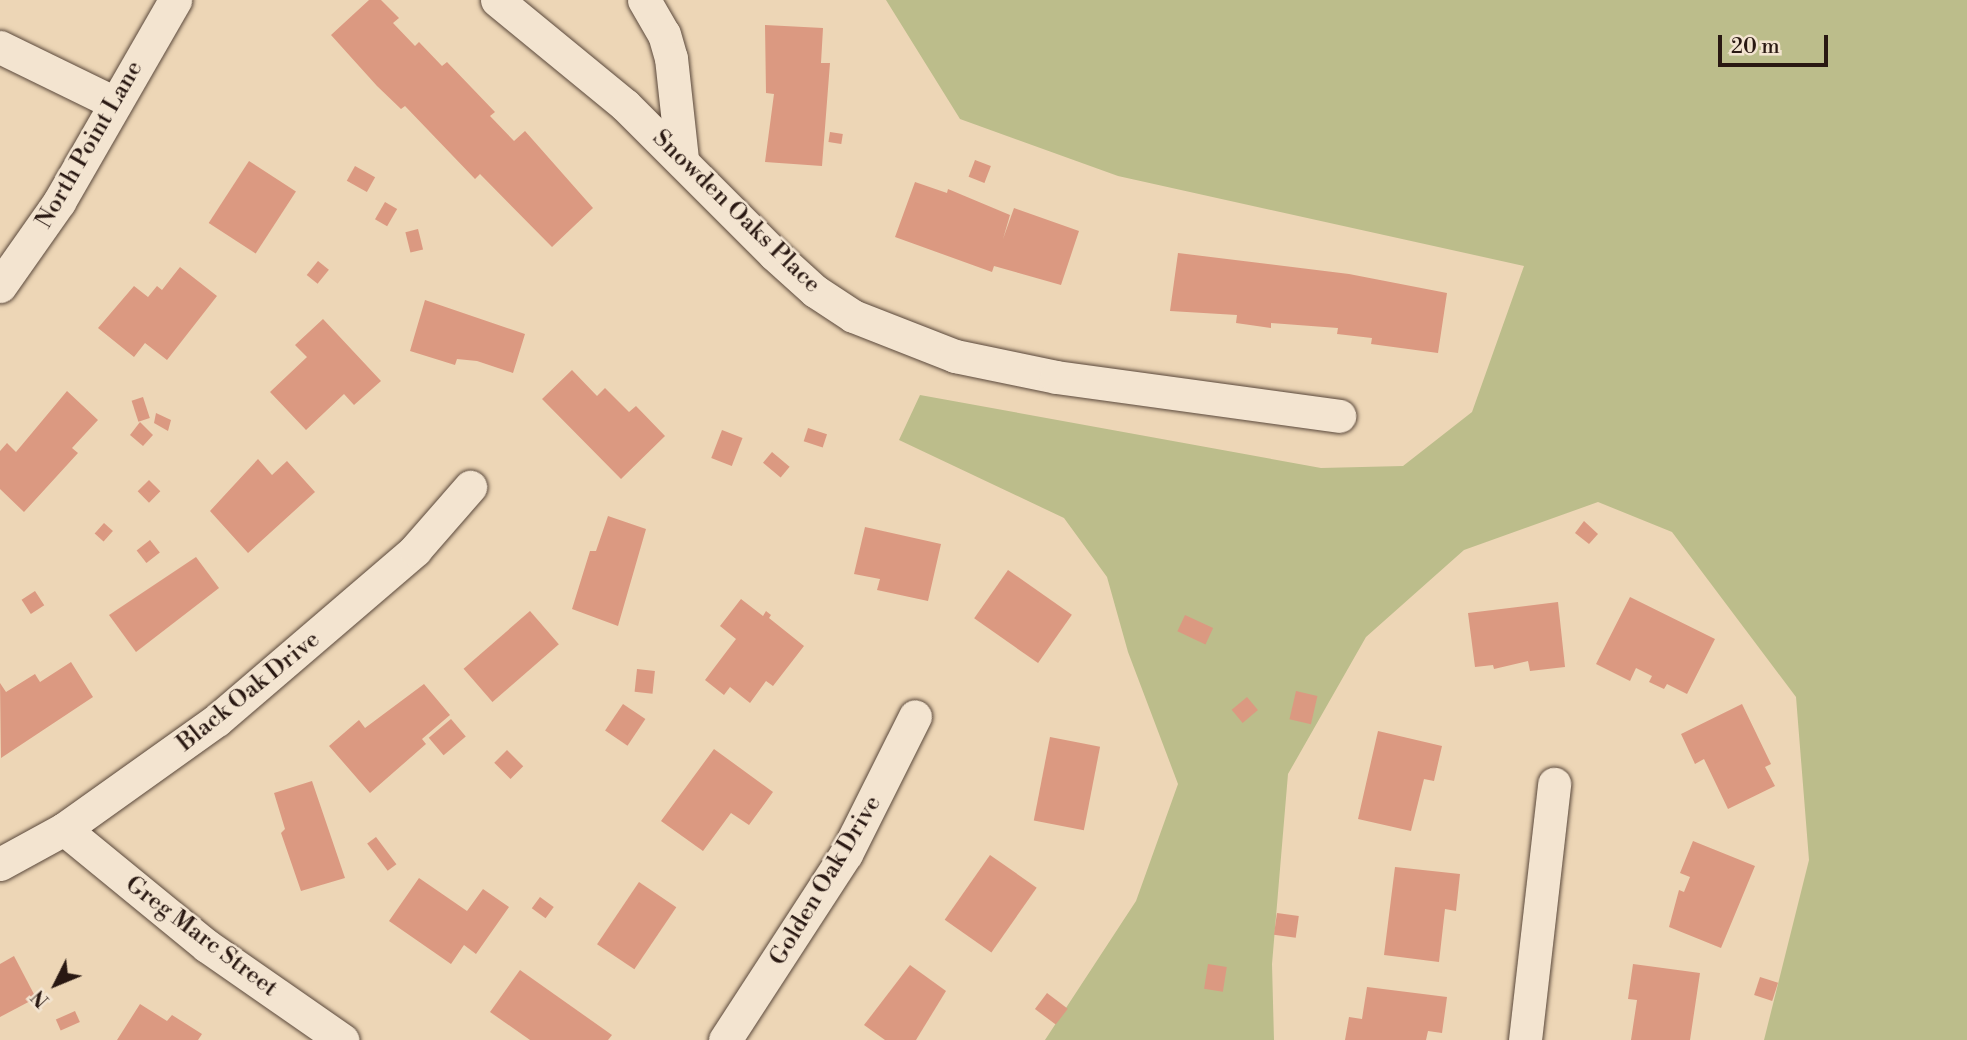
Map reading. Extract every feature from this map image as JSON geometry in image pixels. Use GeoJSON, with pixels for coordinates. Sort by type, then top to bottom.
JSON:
{"type":"FeatureCollection","features":[{"type":"Feature","properties":{"kind":"street","name":"North Point Lane"},"geometry":{"type":"LineString","coordinates":[[0,286],[59,202],[175,0]]}},
{"type":"Feature","properties":{"kind":"street","name":"Snowden Oaks Place"},"geometry":{"type":"LineString","coordinates":[[497,0],[580,65],[682,159],[815,291],[853,316],[955,356],[1083,382],[1339,416]]}},
{"type":"Feature","properties":{"kind":"street"},"geometry":{"type":"LineString","coordinates":[[644,0],[664,34],[671,58],[682,159]]}},
{"type":"Feature","properties":{"kind":"street"},"geometry":{"type":"LineString","coordinates":[[0,47],[115,103]]}},
{"type":"Feature","properties":{"kind":"street","name":"Black Oak Drive"},"geometry":{"type":"LineString","coordinates":[[0,864],[64,829],[153,768],[306,648],[415,550],[470,487]]}},
{"type":"Feature","properties":{"kind":"street","name":"Golden Oak Drive"},"geometry":{"type":"LineString","coordinates":[[725,1040],[846,854],[915,716]]}},
{"type":"Feature","properties":{"kind":"street"},"geometry":{"type":"LineString","coordinates":[[1525,1040],[1554,785]]}},
{"type":"Feature","properties":{"kind":"street","name":"Greg Marc Street"},"geometry":{"type":"LineString","coordinates":[[64,829],[207,946],[342,1040]]}},
{"type":"Feature","properties":{"kind":"green space"},"geometry":{"type":"Polygon","coordinates":[[[886,0],[1967,0],[1967,1040],[1764,1040],[1809,860],[1796,697],[1672,532],[1598,502],[1464,550],[1366,637],[1288,774],[1272,964],[1274,1040],[1045,1040],[1136,901],[1178,784],[1128,652],[1107,577],[1064,518],[899,440],[920,395],[1321,468],[1403,466],[1472,412],[1524,266],[1118,176],[960,119],[886,0]]]}},
{"type":"Feature","properties":{"kind":"building"},"geometry":{"type":"Polygon","coordinates":[[[369,0],[381,0],[399,18],[393,23],[415,46],[419,42],[442,66],[447,62],[495,112],[490,116],[514,141],[525,131],[593,208],[552,247],[480,174],[475,179],[405,106],[401,109],[377,86],[331,35],[369,0]]]}},
{"type":"Feature","properties":{"kind":"building"},"geometry":{"type":"Polygon","coordinates":[[[765,25],[823,28],[821,63],[830,63],[822,166],[765,162],[774,94],[766,93],[765,25]]]}},
{"type":"Feature","properties":{"kind":"building"},"geometry":{"type":"Polygon","coordinates":[[[830,132],[843,134],[841,144],[828,142],[830,132]]]}},
{"type":"Feature","properties":{"kind":"building"},"geometry":{"type":"Polygon","coordinates":[[[975,160],[991,166],[984,183],[969,177],[975,160]]]}},
{"type":"Feature","properties":{"kind":"building"},"geometry":{"type":"Polygon","coordinates":[[[249,161],[296,191],[256,254],[209,223],[249,161]]]}},
{"type":"Feature","properties":{"kind":"building"},"geometry":{"type":"Polygon","coordinates":[[[355,166],[375,177],[367,192],[347,181],[355,166]]]}},
{"type":"Feature","properties":{"kind":"building"},"geometry":{"type":"Polygon","coordinates":[[[915,182],[947,193],[948,189],[1010,215],[1003,239],[1014,208],[1079,231],[1061,285],[994,266],[992,272],[895,237],[915,182]]]}},
{"type":"Feature","properties":{"kind":"building"},"geometry":{"type":"Polygon","coordinates":[[[385,202],[397,209],[387,226],[375,219],[385,202]]]}},
{"type":"Feature","properties":{"kind":"building"},"geometry":{"type":"Polygon","coordinates":[[[418,229],[423,249],[410,253],[405,232],[418,229]]]}},
{"type":"Feature","properties":{"kind":"building"},"geometry":{"type":"Polygon","coordinates":[[[1178,253],[1349,274],[1447,293],[1438,353],[1371,344],[1372,338],[1337,334],[1338,328],[1271,323],[1271,328],[1236,323],[1237,315],[1170,311],[1178,253]]]}},
{"type":"Feature","properties":{"kind":"building"},"geometry":{"type":"Polygon","coordinates":[[[318,261],[329,270],[318,284],[307,275],[318,261]]]}},
{"type":"Feature","properties":{"kind":"building"},"geometry":{"type":"Polygon","coordinates":[[[180,267],[217,296],[167,360],[145,343],[134,357],[98,328],[134,286],[148,297],[157,286],[162,290],[180,267]]]}},
{"type":"Feature","properties":{"kind":"building"},"geometry":{"type":"Polygon","coordinates":[[[425,300],[525,334],[513,373],[477,361],[457,359],[455,365],[410,351],[425,300]]]}},
{"type":"Feature","properties":{"kind":"building"},"geometry":{"type":"Polygon","coordinates":[[[323,319],[381,381],[354,405],[344,394],[306,430],[270,392],[307,357],[295,345],[323,319]]]}},
{"type":"Feature","properties":{"kind":"building"},"geometry":{"type":"Polygon","coordinates":[[[572,370],[597,396],[605,388],[629,412],[636,406],[665,436],[621,479],[542,399],[572,370]]]}},
{"type":"Feature","properties":{"kind":"building"},"geometry":{"type":"Polygon","coordinates":[[[67,391],[98,420],[72,448],[78,453],[24,512],[0,489],[0,451],[7,443],[16,452],[67,391]]]}},
{"type":"Feature","properties":{"kind":"building"},"geometry":{"type":"Polygon","coordinates":[[[143,397],[150,418],[138,422],[132,401],[143,397]]]}},
{"type":"Feature","properties":{"kind":"building"},"geometry":{"type":"Polygon","coordinates":[[[156,413],[171,420],[168,431],[154,423],[156,413]]]}},
{"type":"Feature","properties":{"kind":"building"},"geometry":{"type":"Polygon","coordinates":[[[140,422],[153,435],[143,446],[130,435],[140,422]]]}},
{"type":"Feature","properties":{"kind":"building"},"geometry":{"type":"Polygon","coordinates":[[[808,428],[827,434],[823,447],[804,441],[808,428]]]}},
{"type":"Feature","properties":{"kind":"building"},"geometry":{"type":"Polygon","coordinates":[[[722,430],[743,438],[732,466],[711,458],[722,430]]]}},
{"type":"Feature","properties":{"kind":"building"},"geometry":{"type":"Polygon","coordinates":[[[772,452],[790,467],[781,478],[763,463],[772,452]]]}},
{"type":"Feature","properties":{"kind":"building"},"geometry":{"type":"Polygon","coordinates":[[[258,459],[272,475],[287,461],[315,492],[248,553],[210,511],[258,459]]]}},
{"type":"Feature","properties":{"kind":"building"},"geometry":{"type":"Polygon","coordinates":[[[149,480],[160,491],[149,503],[138,491],[149,480]]]}},
{"type":"Feature","properties":{"kind":"building"},"geometry":{"type":"Polygon","coordinates":[[[608,516],[646,529],[618,626],[572,609],[590,551],[596,551],[608,516]]]}},
{"type":"Feature","properties":{"kind":"building"},"geometry":{"type":"Polygon","coordinates":[[[1584,521],[1598,534],[1589,544],[1575,533],[1584,521]]]}},
{"type":"Feature","properties":{"kind":"building"},"geometry":{"type":"Polygon","coordinates":[[[104,523],[113,531],[104,541],[95,533],[104,523]]]}},
{"type":"Feature","properties":{"kind":"building"},"geometry":{"type":"Polygon","coordinates":[[[865,527],[941,544],[928,601],[877,590],[880,579],[854,574],[865,527]]]}},
{"type":"Feature","properties":{"kind":"building"},"geometry":{"type":"Polygon","coordinates":[[[150,540],[160,553],[146,563],[137,550],[150,540]]]}},
{"type":"Feature","properties":{"kind":"building"},"geometry":{"type":"Polygon","coordinates":[[[196,557],[219,588],[136,652],[109,615],[196,557]]]}},
{"type":"Feature","properties":{"kind":"building"},"geometry":{"type":"Polygon","coordinates":[[[1008,570],[1072,615],[1038,663],[974,618],[1008,570]]]}},
{"type":"Feature","properties":{"kind":"building"},"geometry":{"type":"Polygon","coordinates":[[[35,591],[44,605],[31,614],[22,600],[35,591]]]}},
{"type":"Feature","properties":{"kind":"building"},"geometry":{"type":"Polygon","coordinates":[[[1630,597],[1715,639],[1687,694],[1667,684],[1664,689],[1649,682],[1652,676],[1636,668],[1630,681],[1596,664],[1630,597]]]}},
{"type":"Feature","properties":{"kind":"building"},"geometry":{"type":"Polygon","coordinates":[[[741,599],[763,616],[766,611],[771,615],[769,618],[804,646],[773,686],[766,681],[750,703],[730,687],[724,695],[705,680],[736,639],[720,626],[741,599]]]}},
{"type":"Feature","properties":{"kind":"building"},"geometry":{"type":"Polygon","coordinates":[[[1558,602],[1565,667],[1530,671],[1528,661],[1494,669],[1493,665],[1475,667],[1468,613],[1558,602]]]}},
{"type":"Feature","properties":{"kind":"building"},"geometry":{"type":"Polygon","coordinates":[[[530,611],[559,644],[492,702],[464,669],[530,611]]]}},
{"type":"Feature","properties":{"kind":"building"},"geometry":{"type":"Polygon","coordinates":[[[1185,615],[1213,628],[1205,644],[1177,631],[1185,615]]]}},
{"type":"Feature","properties":{"kind":"building"},"geometry":{"type":"Polygon","coordinates":[[[71,662],[93,697],[1,758],[0,683],[6,692],[35,674],[40,682],[71,662]]]}},
{"type":"Feature","properties":{"kind":"building"},"geometry":{"type":"Polygon","coordinates":[[[637,669],[655,671],[652,694],[635,692],[637,669]]]}},
{"type":"Feature","properties":{"kind":"building"},"geometry":{"type":"Polygon","coordinates":[[[424,684],[450,715],[422,739],[426,744],[370,793],[329,746],[359,720],[365,728],[424,684]]]}},
{"type":"Feature","properties":{"kind":"building"},"geometry":{"type":"Polygon","coordinates":[[[1296,691],[1317,696],[1311,724],[1289,719],[1296,691]]]}},
{"type":"Feature","properties":{"kind":"building"},"geometry":{"type":"Polygon","coordinates":[[[1247,697],[1258,710],[1243,723],[1232,710],[1247,697]]]}},
{"type":"Feature","properties":{"kind":"building"},"geometry":{"type":"Polygon","coordinates":[[[623,704],[645,719],[627,746],[605,731],[623,704]]]}},
{"type":"Feature","properties":{"kind":"building"},"geometry":{"type":"Polygon","coordinates":[[[1742,704],[1771,764],[1765,767],[1775,786],[1728,809],[1704,759],[1695,764],[1681,734],[1742,704]]]}},
{"type":"Feature","properties":{"kind":"building"},"geometry":{"type":"Polygon","coordinates":[[[451,719],[466,737],[444,755],[429,738],[451,719]]]}},
{"type":"Feature","properties":{"kind":"building"},"geometry":{"type":"Polygon","coordinates":[[[1378,731],[1442,746],[1434,781],[1424,779],[1411,831],[1358,819],[1378,731]]]}},
{"type":"Feature","properties":{"kind":"building"},"geometry":{"type":"Polygon","coordinates":[[[1050,737],[1100,747],[1084,830],[1034,820],[1050,737]]]}},
{"type":"Feature","properties":{"kind":"building"},"geometry":{"type":"Polygon","coordinates":[[[714,749],[773,792],[749,825],[731,813],[703,851],[661,821],[714,749]]]}},
{"type":"Feature","properties":{"kind":"building"},"geometry":{"type":"Polygon","coordinates":[[[507,750],[523,766],[511,779],[494,763],[507,750]]]}},
{"type":"Feature","properties":{"kind":"building"},"geometry":{"type":"Polygon","coordinates":[[[312,781],[345,878],[301,891],[281,833],[285,829],[274,793],[312,781]]]}},
{"type":"Feature","properties":{"kind":"building"},"geometry":{"type":"Polygon","coordinates":[[[376,837],[396,864],[388,871],[367,844],[376,837]]]}},
{"type":"Feature","properties":{"kind":"building"},"geometry":{"type":"Polygon","coordinates":[[[1693,841],[1755,866],[1721,948],[1669,927],[1679,890],[1684,892],[1690,877],[1680,873],[1693,841]]]}},
{"type":"Feature","properties":{"kind":"building"},"geometry":{"type":"Polygon","coordinates":[[[990,855],[1037,888],[991,952],[945,920],[990,855]]]}},
{"type":"Feature","properties":{"kind":"building"},"geometry":{"type":"Polygon","coordinates":[[[1395,867],[1460,874],[1456,911],[1445,909],[1439,962],[1384,955],[1395,867]]]}},
{"type":"Feature","properties":{"kind":"building"},"geometry":{"type":"Polygon","coordinates":[[[419,878],[467,911],[483,889],[509,907],[476,954],[464,945],[451,964],[389,921],[419,878]]]}},
{"type":"Feature","properties":{"kind":"building"},"geometry":{"type":"Polygon","coordinates":[[[639,882],[676,907],[634,969],[597,944],[639,882]]]}},
{"type":"Feature","properties":{"kind":"building"},"geometry":{"type":"Polygon","coordinates":[[[540,897],[554,907],[546,918],[532,908],[540,897]]]}},
{"type":"Feature","properties":{"kind":"building"},"geometry":{"type":"Polygon","coordinates":[[[1277,913],[1299,916],[1296,938],[1274,935],[1277,913]]]}},
{"type":"Feature","properties":{"kind":"building"},"geometry":{"type":"Polygon","coordinates":[[[14,956],[36,998],[0,1017],[0,964],[14,956]]]}},
{"type":"Feature","properties":{"kind":"building"},"geometry":{"type":"Polygon","coordinates":[[[1208,964],[1227,967],[1223,992],[1204,989],[1208,964]]]}},
{"type":"Feature","properties":{"kind":"building"},"geometry":{"type":"Polygon","coordinates":[[[1633,964],[1700,973],[1690,1040],[1631,1040],[1637,1000],[1628,999],[1633,964]]]}},
{"type":"Feature","properties":{"kind":"building"},"geometry":{"type":"Polygon","coordinates":[[[910,965],[946,991],[916,1040],[885,1040],[864,1025],[910,965]]]}},
{"type":"Feature","properties":{"kind":"building"},"geometry":{"type":"Polygon","coordinates":[[[520,970],[612,1035],[608,1040],[530,1040],[490,1012],[520,970]]]}},
{"type":"Feature","properties":{"kind":"building"},"geometry":{"type":"Polygon","coordinates":[[[1760,977],[1778,983],[1772,1001],[1754,995],[1760,977]]]}},
{"type":"Feature","properties":{"kind":"building"},"geometry":{"type":"Polygon","coordinates":[[[1367,987],[1447,997],[1442,1033],[1428,1031],[1426,1040],[1345,1040],[1349,1017],[1362,1019],[1367,987]]]}},
{"type":"Feature","properties":{"kind":"building"},"geometry":{"type":"Polygon","coordinates":[[[1047,993],[1068,1009],[1056,1025],[1035,1009],[1047,993]]]}},
{"type":"Feature","properties":{"kind":"building"},"geometry":{"type":"Polygon","coordinates":[[[140,1004],[167,1021],[172,1015],[202,1034],[198,1040],[117,1040],[140,1004]]]}},
{"type":"Feature","properties":{"kind":"building"},"geometry":{"type":"Polygon","coordinates":[[[75,1011],[80,1022],[61,1031],[56,1020],[75,1011]]]}}]}
